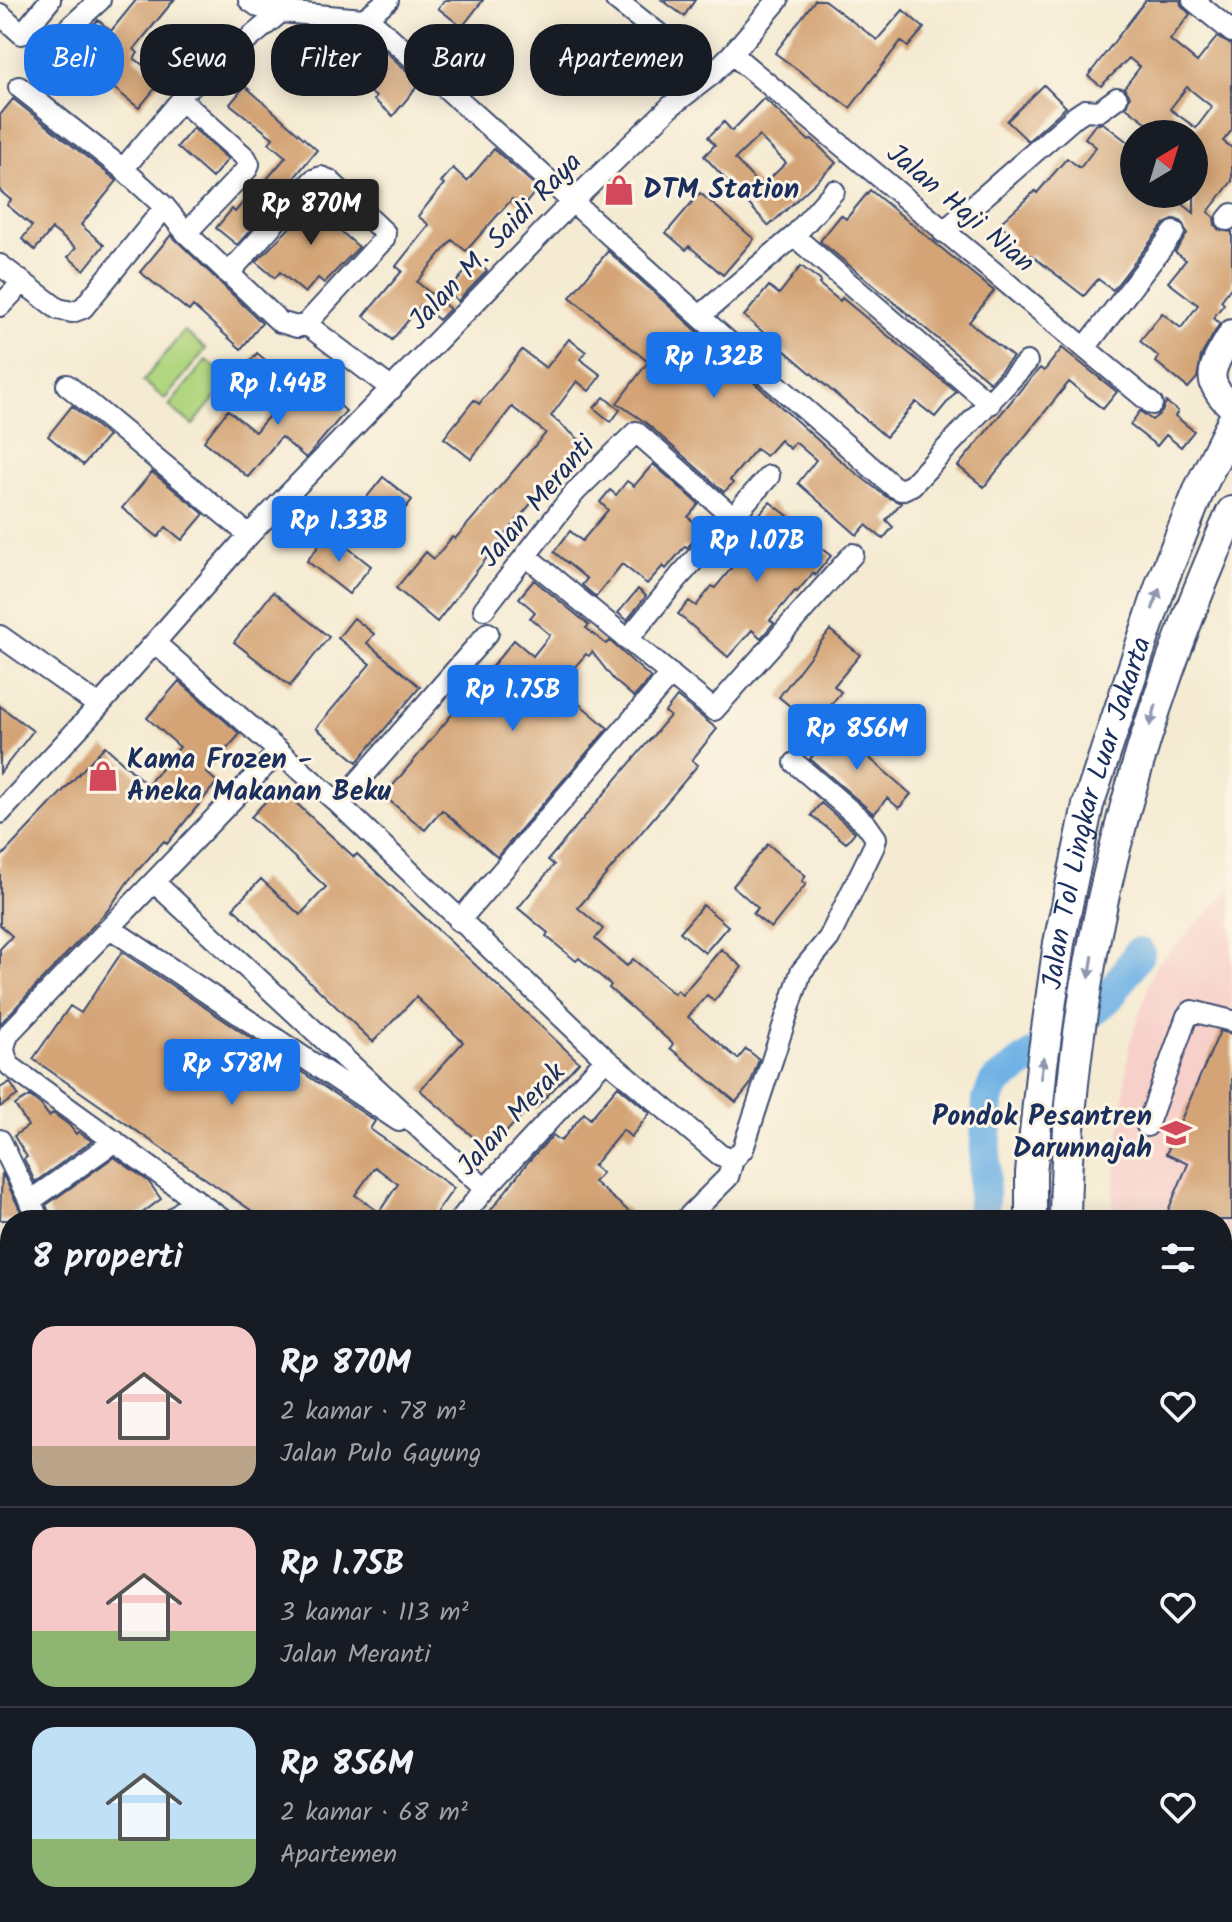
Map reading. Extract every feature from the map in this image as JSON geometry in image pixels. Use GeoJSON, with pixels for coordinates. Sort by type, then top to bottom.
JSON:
{"type":"FeatureCollection","features":[{"type":"Feature","properties":{"kind":"highway","name":"Jalan Tol Lingkar Luar Jakarta"},"geometry":{"type":"LineString","coordinates":[[1031,1210],[1031,1173],[1042,1065],[1059,943],[1088,805],[1162,582],[1200,488],[1232,423]]}},
{"type":"Feature","properties":{"kind":"highway","name":"Jalan Tol Lingkar Luar Jakarta"},"geometry":{"type":"LineString","coordinates":[[1065,1210],[1078,1054],[1094,948],[1122,818],[1188,615],[1232,512]]}},
{"type":"Feature","properties":{"kind":"main road"},"geometry":{"type":"LineString","coordinates":[[1232,333],[1212,368],[1212,384],[1219,396],[1232,407]]}},
{"type":"Feature","properties":{"kind":"street"},"geometry":{"type":"LineString","coordinates":[[0,14],[22,34],[50,0]]}},
{"type":"Feature","properties":{"kind":"street"},"geometry":{"type":"LineString","coordinates":[[74,24],[100,0]]}},
{"type":"Feature","properties":{"kind":"street"},"geometry":{"type":"LineString","coordinates":[[249,0],[259,7],[281,12],[364,19],[390,36],[700,316],[901,490],[912,485],[1027,362]]}},
{"type":"Feature","properties":{"kind":"street"},"geometry":{"type":"LineString","coordinates":[[364,19],[388,0]]}},
{"type":"Feature","properties":{"kind":"street"},"geometry":{"type":"LineString","coordinates":[[616,0],[646,24]]}},
{"type":"Feature","properties":{"kind":"street","name":"Jalan M. Saidi Raya"},"geometry":{"type":"LineString","coordinates":[[712,74],[778,0]]}},
{"type":"Feature","properties":{"kind":"street"},"geometry":{"type":"LineString","coordinates":[[1193,0],[1232,32]]}},
{"type":"Feature","properties":{"kind":"street"},"geometry":{"type":"LineString","coordinates":[[255,34],[281,12]]}},
{"type":"Feature","properties":{"kind":"street","name":"Jalan Haji Nian"},"geometry":{"type":"LineString","coordinates":[[732,54],[1152,404]]}},
{"type":"Feature","properties":{"kind":"street"},"geometry":{"type":"LineString","coordinates":[[19,87],[123,169],[165,207],[186,233],[228,274],[280,322],[297,327],[306,324],[384,239],[385,233],[329,180],[321,177],[313,180],[228,274]]}},
{"type":"Feature","properties":{"kind":"street"},"geometry":{"type":"LineString","coordinates":[[123,169],[184,96]]}},
{"type":"Feature","properties":{"kind":"street"},"geometry":{"type":"LineString","coordinates":[[186,233],[249,164],[189,96]]}},
{"type":"Feature","properties":{"kind":"street","name":"Jalan M. Saidi Raya"},"geometry":{"type":"LineString","coordinates":[[0,813],[249,535],[572,202],[684,96]]}},
{"type":"Feature","properties":{"kind":"street"},"geometry":{"type":"LineString","coordinates":[[943,232],[1076,116],[1085,110],[1099,111],[1117,98]]}},
{"type":"Feature","properties":{"kind":"street"},"geometry":{"type":"LineString","coordinates":[[700,316],[794,236],[834,191]]}},
{"type":"Feature","properties":{"kind":"street"},"geometry":{"type":"LineString","coordinates":[[0,265],[58,309],[72,312],[83,308],[165,207]]}},
{"type":"Feature","properties":{"kind":"street"},"geometry":{"type":"LineString","coordinates":[[1085,348],[1174,232]]}},
{"type":"Feature","properties":{"kind":"street"},"geometry":{"type":"LineString","coordinates":[[794,236],[990,404]]}},
{"type":"Feature","properties":{"kind":"street"},"geometry":{"type":"LineString","coordinates":[[0,306],[22,283]]}},
{"type":"Feature","properties":{"kind":"street"},"geometry":{"type":"LineString","coordinates":[[306,324],[392,389]]}},
{"type":"Feature","properties":{"kind":"street"},"geometry":{"type":"LineString","coordinates":[[67,385],[249,535]]}},
{"type":"Feature","properties":{"kind":"street","name":"Jalan Meranti"},"geometry":{"type":"LineString","coordinates":[[484,609],[575,492],[636,432],[733,517]]}},
{"type":"Feature","properties":{"kind":"street"},"geometry":{"type":"LineString","coordinates":[[628,639],[769,476]]}},
{"type":"Feature","properties":{"kind":"street"},"geometry":{"type":"LineString","coordinates":[[526,556],[714,710],[853,554]]}},
{"type":"Feature","properties":{"kind":"street"},"geometry":{"type":"LineString","coordinates":[[339,804],[488,633]]}},
{"type":"Feature","properties":{"kind":"street"},"geometry":{"type":"LineString","coordinates":[[0,636],[99,706]]}},
{"type":"Feature","properties":{"kind":"street"},"geometry":{"type":"LineString","coordinates":[[155,643],[339,804],[606,1059],[720,1155],[733,1160]]}},
{"type":"Feature","properties":{"kind":"street"},"geometry":{"type":"LineString","coordinates":[[459,921],[671,674]]}},
{"type":"Feature","properties":{"kind":"street"},"geometry":{"type":"LineString","coordinates":[[210,1210],[5,1059],[4,1043],[10,1032],[279,751]]}},
{"type":"Feature","properties":{"kind":"street"},"geometry":{"type":"LineString","coordinates":[[695,1210],[728,1177],[733,1160],[743,1149],[801,972],[829,938],[876,838],[866,824],[795,763]]}},
{"type":"Feature","properties":{"kind":"street"},"geometry":{"type":"LineString","coordinates":[[154,882],[485,1189]]}},
{"type":"Feature","properties":{"kind":"street"},"geometry":{"type":"LineString","coordinates":[[110,928],[385,1113],[427,1135]]}},
{"type":"Feature","properties":{"kind":"street"},"geometry":{"type":"LineString","coordinates":[[1147,1126],[1187,1016],[1192,1011],[1200,1011],[1232,1021]]}},
{"type":"Feature","properties":{"kind":"street","name":"Jalan Merak"},"geometry":{"type":"LineString","coordinates":[[468,1210],[606,1059]]}},
{"type":"Feature","properties":{"kind":"street"},"geometry":{"type":"LineString","coordinates":[[0,1140],[34,1210]]}},
{"type":"Feature","properties":{"kind":"street"},"geometry":{"type":"LineString","coordinates":[[35,1210],[115,1141]]}},
{"type":"Feature","properties":{"kind":"street"},"geometry":{"type":"LineString","coordinates":[[183,1210],[195,1199]]}},
{"type":"Feature","properties":{"kind":"shaded area","name":"Pondok Pesantren Darunnajah"},"geometry":{"type":"Polygon","coordinates":[[[1232,888],[1232,1210],[1112,1210],[1129,1046],[1155,966],[1232,888]]]}},
{"type":"Feature","properties":{"kind":"green space"},"geometry":{"type":"Polygon","coordinates":[[[184,331],[206,349],[165,399],[143,381],[184,331]]]}},
{"type":"Feature","properties":{"kind":"green space"},"geometry":{"type":"Polygon","coordinates":[[[206,360],[230,379],[193,425],[169,406],[206,360]]]}},
{"type":"Feature","properties":{"kind":"building"},"geometry":{"type":"Polygon","coordinates":[[[136,0],[174,0],[154,24],[140,24],[140,42],[134,49],[138,53],[134,58],[140,63],[140,96],[149,96],[139,108],[124,96],[124,24],[117,24],[136,0]]]}},
{"type":"Feature","properties":{"kind":"building"},"geometry":{"type":"Polygon","coordinates":[[[445,0],[483,0],[464,24],[458,24],[438,8],[445,0]]]}},
{"type":"Feature","properties":{"kind":"building"},"geometry":{"type":"Polygon","coordinates":[[[662,0],[695,0],[684,16],[662,0]]]}},
{"type":"Feature","properties":{"kind":"building"},"geometry":{"type":"Polygon","coordinates":[[[815,0],[824,0],[877,40],[903,10],[924,28],[908,47],[901,41],[850,108],[775,53],[815,0]]]}},
{"type":"Feature","properties":{"kind":"building"},"geometry":{"type":"Polygon","coordinates":[[[1146,0],[1180,0],[1190,14],[1170,40],[1197,62],[1217,37],[1232,45],[1232,130],[1223,141],[1232,148],[1232,181],[1208,212],[1214,217],[1219,230],[1232,232],[1232,286],[1213,318],[1220,323],[1201,356],[1197,378],[1188,388],[1156,362],[1159,357],[1140,341],[1162,313],[1181,328],[1198,305],[1168,282],[1186,260],[1175,252],[1187,234],[1182,222],[1175,219],[1164,224],[1113,290],[1098,279],[1084,296],[1031,255],[1027,259],[1009,245],[1014,239],[1000,223],[1035,191],[1037,193],[1067,158],[1080,168],[1096,147],[1085,138],[1095,125],[1103,123],[1120,136],[1120,208],[1188,208],[1194,213],[1194,208],[1208,208],[1208,120],[1202,120],[1212,107],[1187,87],[1170,109],[1185,120],[1143,120],[1126,107],[1130,96],[1124,88],[1140,67],[1129,58],[1101,86],[1088,76],[1146,0]]]}},
{"type":"Feature","properties":{"kind":"building"},"geometry":{"type":"Polygon","coordinates":[[[388,53],[404,68],[404,96],[409,96],[393,116],[374,100],[388,96],[388,53]]]}},
{"type":"Feature","properties":{"kind":"building"},"geometry":{"type":"Polygon","coordinates":[[[1044,85],[1066,107],[1028,141],[1007,121],[1044,85]]]}},
{"type":"Feature","properties":{"kind":"building"},"geometry":{"type":"Polygon","coordinates":[[[255,95],[317,150],[294,178],[296,180],[237,245],[216,228],[232,209],[235,212],[251,193],[253,195],[286,157],[269,143],[273,138],[230,104],[237,96],[255,95]]]}},
{"type":"Feature","properties":{"kind":"building"},"geometry":{"type":"Polygon","coordinates":[[[764,98],[836,163],[769,226],[704,156],[715,145],[708,137],[724,122],[732,131],[764,98]],[[759,136],[735,159],[761,187],[786,163],[759,136]]]}},
{"type":"Feature","properties":{"kind":"building"},"geometry":{"type":"Polygon","coordinates":[[[13,99],[117,181],[81,225],[104,245],[84,270],[68,257],[76,248],[52,229],[35,250],[22,239],[32,226],[7,205],[11,200],[0,191],[0,115],[13,99]]]}},
{"type":"Feature","properties":{"kind":"building"},"geometry":{"type":"Polygon","coordinates":[[[193,128],[228,159],[212,178],[177,147],[193,128]]]}},
{"type":"Feature","properties":{"kind":"building"},"geometry":{"type":"Polygon","coordinates":[[[494,149],[538,188],[522,208],[512,199],[466,251],[452,240],[417,282],[450,309],[439,320],[421,305],[392,340],[364,316],[402,271],[396,266],[429,225],[418,216],[444,184],[441,182],[453,168],[467,181],[494,149]]]}},
{"type":"Feature","properties":{"kind":"building"},"geometry":{"type":"Polygon","coordinates":[[[870,190],[994,291],[969,322],[1013,357],[990,382],[820,241],[841,215],[846,219],[870,190]]]}},
{"type":"Feature","properties":{"kind":"building"},"geometry":{"type":"Polygon","coordinates":[[[700,193],[754,239],[723,275],[689,246],[686,250],[666,233],[700,193]]]}},
{"type":"Feature","properties":{"kind":"building"},"geometry":{"type":"Polygon","coordinates":[[[323,194],[347,219],[337,228],[359,247],[324,283],[318,278],[305,293],[280,272],[275,278],[256,262],[323,194]]]}},
{"type":"Feature","properties":{"kind":"building"},"geometry":{"type":"Polygon","coordinates":[[[171,235],[262,323],[241,349],[193,306],[189,311],[140,272],[171,235]]]}},
{"type":"Feature","properties":{"kind":"building"},"geometry":{"type":"Polygon","coordinates":[[[608,251],[841,461],[885,496],[901,503],[886,520],[893,527],[883,539],[866,525],[857,535],[798,483],[816,460],[795,442],[790,449],[780,440],[766,456],[756,449],[724,492],[645,422],[617,403],[648,362],[570,297],[608,251]]]}},
{"type":"Feature","properties":{"kind":"building"},"geometry":{"type":"Polygon","coordinates":[[[475,260],[487,271],[458,301],[448,292],[475,260]]]}},
{"type":"Feature","properties":{"kind":"building"},"geometry":{"type":"Polygon","coordinates":[[[801,266],[821,281],[819,284],[840,301],[842,298],[956,392],[935,417],[916,402],[886,437],[744,316],[769,286],[779,294],[801,266]]]}},
{"type":"Feature","properties":{"kind":"building"},"geometry":{"type":"Polygon","coordinates":[[[569,339],[586,352],[580,359],[601,375],[589,391],[577,381],[551,416],[582,442],[437,622],[396,588],[426,552],[434,559],[452,537],[455,539],[546,433],[512,407],[471,459],[444,438],[474,400],[479,404],[522,350],[546,368],[569,339]]]}},
{"type":"Feature","properties":{"kind":"building"},"geometry":{"type":"Polygon","coordinates":[[[1062,348],[1117,392],[1103,409],[1069,382],[984,487],[958,466],[1022,388],[1040,368],[1044,371],[1062,348]]]}},
{"type":"Feature","properties":{"kind":"building"},"geometry":{"type":"Polygon","coordinates":[[[257,353],[274,367],[255,389],[238,376],[257,353]]]}},
{"type":"Feature","properties":{"kind":"building"},"geometry":{"type":"Polygon","coordinates":[[[305,374],[346,411],[306,458],[281,437],[248,477],[204,441],[228,410],[255,432],[305,374]]]}},
{"type":"Feature","properties":{"kind":"building"},"geometry":{"type":"Polygon","coordinates":[[[604,397],[620,410],[611,422],[594,408],[604,397]]]}},
{"type":"Feature","properties":{"kind":"building"},"geometry":{"type":"Polygon","coordinates":[[[1166,402],[1178,411],[1175,416],[1194,431],[1181,447],[1166,435],[1157,446],[1130,425],[1140,411],[1152,420],[1162,412],[1166,402]]]}},
{"type":"Feature","properties":{"kind":"building"},"geometry":{"type":"Polygon","coordinates":[[[72,406],[108,436],[83,465],[48,436],[72,406]]]}},
{"type":"Feature","properties":{"kind":"building"},"geometry":{"type":"Polygon","coordinates":[[[653,464],[699,504],[688,517],[703,530],[647,584],[622,564],[596,597],[582,585],[587,579],[554,552],[570,531],[582,541],[608,510],[600,502],[610,490],[616,495],[627,481],[634,486],[653,464]]]}},
{"type":"Feature","properties":{"kind":"building"},"geometry":{"type":"Polygon","coordinates":[[[152,472],[204,514],[182,540],[166,527],[158,537],[122,508],[152,472]]]}},
{"type":"Feature","properties":{"kind":"building"},"geometry":{"type":"Polygon","coordinates":[[[383,477],[412,500],[383,536],[354,513],[383,477]]]}},
{"type":"Feature","properties":{"kind":"building"},"geometry":{"type":"Polygon","coordinates":[[[770,502],[788,516],[785,520],[831,556],[770,620],[774,623],[761,638],[752,630],[728,657],[678,614],[689,601],[696,606],[712,586],[715,588],[755,540],[750,537],[763,521],[758,516],[770,502]]]}},
{"type":"Feature","properties":{"kind":"building"},"geometry":{"type":"Polygon","coordinates":[[[329,533],[371,566],[349,594],[307,561],[329,533]]]}},
{"type":"Feature","properties":{"kind":"building"},"geometry":{"type":"Polygon","coordinates":[[[534,580],[589,625],[586,628],[606,644],[610,641],[651,678],[634,697],[614,680],[592,652],[589,656],[586,654],[558,686],[608,728],[497,857],[442,810],[425,830],[384,796],[514,640],[533,656],[550,635],[530,618],[535,612],[519,598],[534,580]]]}},
{"type":"Feature","properties":{"kind":"building"},"geometry":{"type":"Polygon","coordinates":[[[638,589],[646,596],[627,620],[618,613],[638,589]]]}},
{"type":"Feature","properties":{"kind":"building"},"geometry":{"type":"Polygon","coordinates":[[[273,592],[329,637],[290,686],[234,642],[273,592]]]}},
{"type":"Feature","properties":{"kind":"building"},"geometry":{"type":"Polygon","coordinates":[[[354,618],[374,634],[367,643],[420,687],[357,762],[316,728],[370,664],[338,638],[354,618]]]}},
{"type":"Feature","properties":{"kind":"building"},"geometry":{"type":"Polygon","coordinates":[[[830,630],[860,655],[834,686],[841,692],[814,726],[779,697],[830,630]]]}},
{"type":"Feature","properties":{"kind":"building"},"geometry":{"type":"Polygon","coordinates":[[[179,681],[240,734],[206,772],[217,782],[167,844],[164,841],[129,880],[108,910],[0,1024],[0,949],[12,936],[0,925],[0,858],[105,746],[147,785],[180,747],[147,718],[179,681]]]}},
{"type":"Feature","properties":{"kind":"building"},"geometry":{"type":"Polygon","coordinates":[[[677,697],[717,729],[692,760],[698,765],[578,908],[603,929],[595,939],[627,966],[633,959],[674,994],[677,990],[682,995],[721,949],[742,967],[714,1001],[707,995],[688,1017],[738,1059],[746,1049],[759,1059],[750,1085],[736,1102],[670,1048],[673,1044],[609,988],[611,985],[579,958],[576,961],[518,908],[554,865],[548,860],[670,716],[665,712],[677,697]]]}},
{"type":"Feature","properties":{"kind":"building"},"geometry":{"type":"Polygon","coordinates":[[[0,706],[33,731],[0,773],[0,706]]]}},
{"type":"Feature","properties":{"kind":"building"},"geometry":{"type":"Polygon","coordinates":[[[830,724],[911,794],[899,808],[887,798],[874,814],[810,759],[825,741],[820,736],[830,724]]]}},
{"type":"Feature","properties":{"kind":"building"},"geometry":{"type":"Polygon","coordinates":[[[279,787],[354,857],[357,854],[579,1062],[535,1109],[531,1105],[489,1151],[420,1090],[463,1042],[416,997],[373,1042],[233,908],[261,879],[300,915],[326,887],[251,817],[279,787]]]}},
{"type":"Feature","properties":{"kind":"building"},"geometry":{"type":"Polygon","coordinates":[[[821,803],[855,832],[846,843],[811,815],[821,803]]]}},
{"type":"Feature","properties":{"kind":"building"},"geometry":{"type":"Polygon","coordinates":[[[768,844],[806,876],[802,881],[806,884],[771,928],[753,914],[758,908],[733,886],[768,844]]]}},
{"type":"Feature","properties":{"kind":"building"},"geometry":{"type":"Polygon","coordinates":[[[703,905],[728,926],[705,953],[680,932],[703,905]]]}},
{"type":"Feature","properties":{"kind":"building"},"geometry":{"type":"Polygon","coordinates":[[[122,952],[375,1121],[370,1129],[454,1188],[438,1210],[380,1210],[398,1184],[375,1167],[355,1195],[376,1210],[251,1210],[33,1059],[70,1006],[81,1013],[122,952]]]}},
{"type":"Feature","properties":{"kind":"building"},"geometry":{"type":"Polygon","coordinates":[[[1220,1031],[1232,1034],[1232,1210],[1168,1210],[1188,1164],[1166,1154],[1220,1031]]]}},
{"type":"Feature","properties":{"kind":"building"},"geometry":{"type":"Polygon","coordinates":[[[10,1082],[18,1095],[0,1107],[0,1088],[10,1082]]]}},
{"type":"Feature","properties":{"kind":"building"},"geometry":{"type":"Polygon","coordinates":[[[618,1086],[650,1113],[631,1137],[623,1130],[593,1166],[602,1173],[594,1182],[627,1210],[491,1210],[553,1135],[561,1141],[584,1113],[590,1119],[618,1086]]]}},
{"type":"Feature","properties":{"kind":"building"},"geometry":{"type":"Polygon","coordinates":[[[30,1096],[49,1116],[53,1113],[76,1134],[78,1132],[92,1141],[35,1182],[24,1159],[27,1157],[14,1136],[28,1126],[15,1105],[30,1096]]]}},
{"type":"Feature","properties":{"kind":"building"},"geometry":{"type":"Polygon","coordinates":[[[114,1157],[148,1181],[161,1199],[146,1210],[48,1210],[46,1205],[114,1157]]]}},
{"type":"Feature","properties":{"kind":"building"},"geometry":{"type":"Polygon","coordinates":[[[2,1173],[20,1210],[0,1210],[2,1173]]]}},
{"type":"Feature","properties":{"kind":"waterway"},"geometry":{"type":"LineString","coordinates":[[982,1210],[988,1100],[994,1084],[1109,997],[1139,953]]}},
{"type":"Feature","properties":{"kind":"place","name":"DTM Station"},"geometry":{"type":"Point","coordinates":[619,190]}},
{"type":"Feature","properties":{"kind":"place","name":"Kama Frozen - Aneka Makanan Beku"},"geometry":{"type":"Point","coordinates":[103,776]}},
{"type":"Feature","properties":{"kind":"place","name":"Pondok Pesantren Darunnajah"},"geometry":{"type":"Point","coordinates":[1176,1133]}}]}
